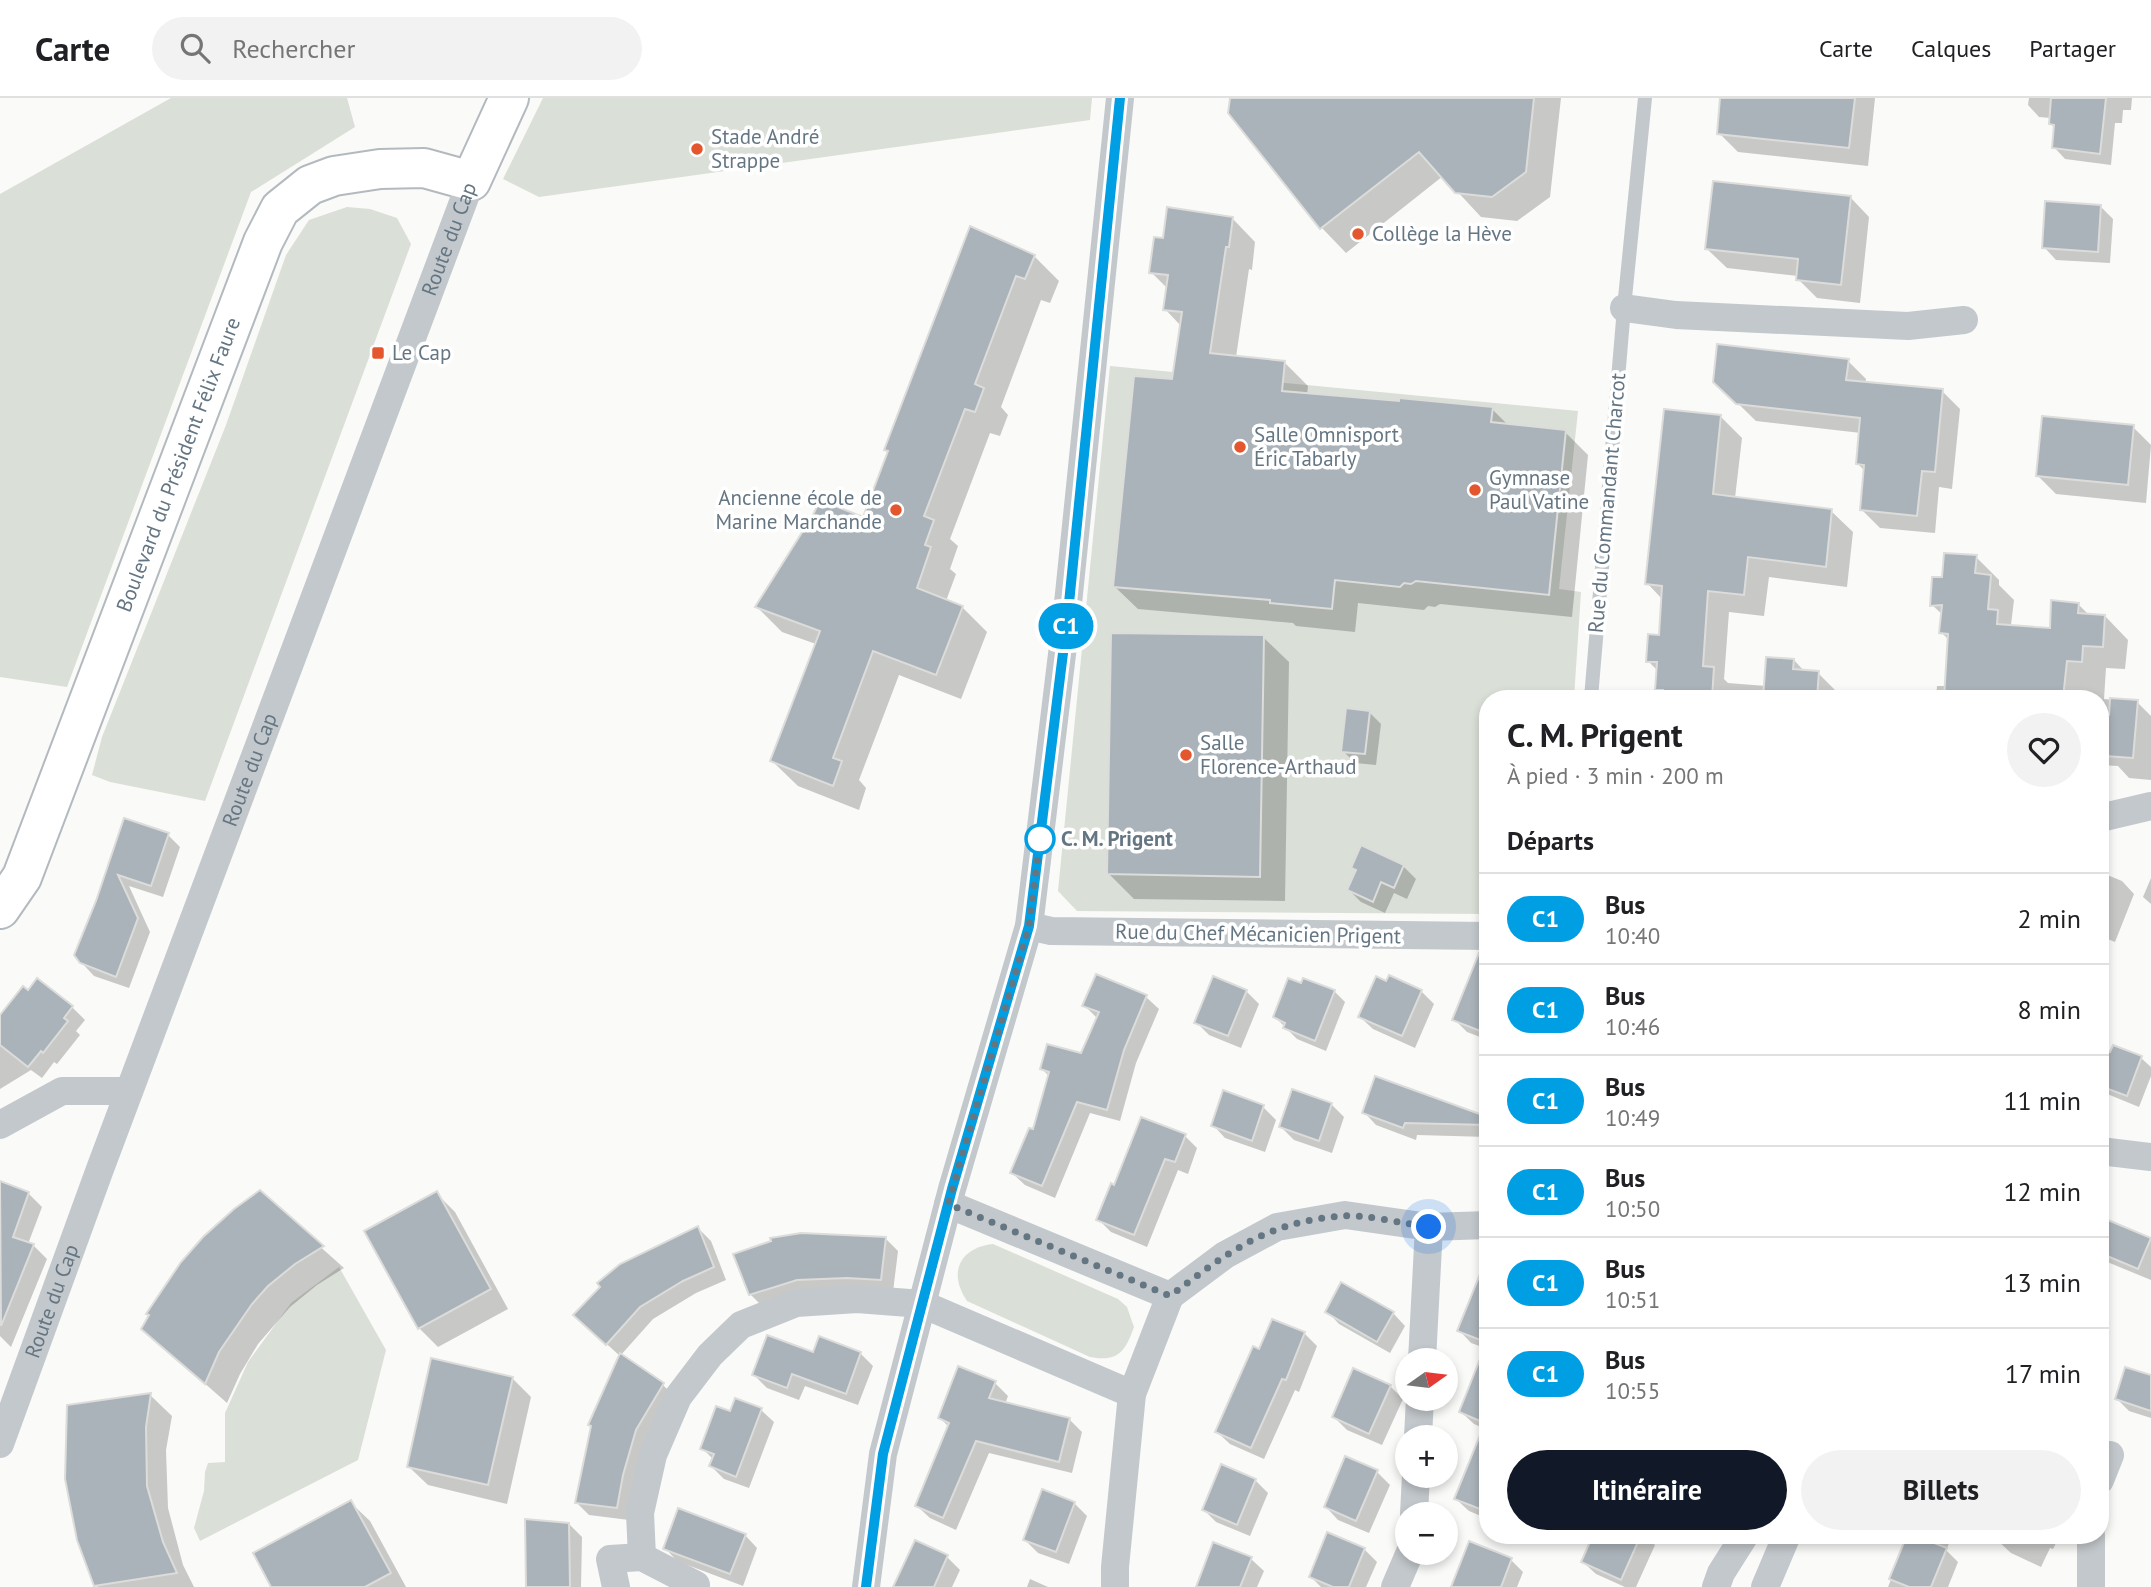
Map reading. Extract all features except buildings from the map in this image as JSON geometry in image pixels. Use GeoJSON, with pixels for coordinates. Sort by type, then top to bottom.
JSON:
{"type":"FeatureCollection","features":[{"type":"Feature","properties":{"kind":"street","name":"Route du Cap"},"geometry":{"type":"LineString","coordinates":[[0,1444],[471,181],[509,98]]}},
{"type":"Feature","properties":{"kind":"street"},"geometry":{"type":"LineString","coordinates":[[866,1587],[883,1454],[948,1204],[1029,926],[1068,613],[1120,98]]}},
{"type":"Feature","properties":{"kind":"street","name":"Boulevard du Président Félix Faure"},"geometry":{"type":"LineString","coordinates":[[0,909],[22,877],[263,242],[281,209],[310,185],[334,176],[380,169],[424,168],[471,181]]}},
{"type":"Feature","properties":{"kind":"street"},"geometry":{"type":"LineString","coordinates":[[1623,309],[1676,315],[1908,326],[1964,320]]}},
{"type":"Feature","properties":{"kind":"street"},"geometry":{"type":"LineString","coordinates":[[2109,816],[2151,806]]}},
{"type":"Feature","properties":{"kind":"street","name":"Rue du Chef Mécanicien Prigent"},"geometry":{"type":"LineString","coordinates":[[1029,926],[1051,932],[1479,936]]}},
{"type":"Feature","properties":{"kind":"street"},"geometry":{"type":"LineString","coordinates":[[0,1125],[62,1091],[130,1091]]}},
{"type":"Feature","properties":{"kind":"street"},"geometry":{"type":"LineString","coordinates":[[2109,1152],[2151,1157]]}},
{"type":"Feature","properties":{"kind":"street"},"geometry":{"type":"LineString","coordinates":[[948,1204],[1170,1296]]}},
{"type":"Feature","properties":{"kind":"street"},"geometry":{"type":"LineString","coordinates":[[1115,1587],[1132,1394],[1170,1296],[1225,1255],[1277,1227],[1345,1215],[1429,1227],[1479,1225]]}},
{"type":"Feature","properties":{"kind":"street"},"geometry":{"type":"LineString","coordinates":[[1423,1348],[1429,1227]]}},
{"type":"Feature","properties":{"kind":"street"},"geometry":{"type":"LineString","coordinates":[[642,1557],[640,1513],[653,1455],[678,1397],[710,1355],[741,1325],[796,1303],[857,1299],[922,1304],[1132,1394]]}},
{"type":"Feature","properties":{"kind":"street"},"geometry":{"type":"LineString","coordinates":[[1716,1587],[1721,1573],[1739,1544]]}},
{"type":"Feature","properties":{"kind":"street"},"geometry":{"type":"LineString","coordinates":[[1765,1587],[1783,1544]]}},
{"type":"Feature","properties":{"kind":"street"},"geometry":{"type":"LineString","coordinates":[[2091,1544],[2091,1587]]}},
{"type":"Feature","properties":{"kind":"street"},"geometry":{"type":"LineString","coordinates":[[616,1587],[610,1559],[642,1557],[696,1585],[695,1587]]}},
{"type":"Feature","properties":{"kind":"street"},"geometry":{"type":"LineString","coordinates":[[1395,1587],[1404,1565]]}},
{"type":"Feature","properties":{"kind":"lane","name":"Rue du Commandant Charcot"},"geometry":{"type":"LineString","coordinates":[[1592,690],[1623,309],[1645,98]]}},
{"type":"Feature","properties":{"kind":"shaded area"},"geometry":{"type":"Polygon","coordinates":[[[171,98],[347,98],[355,127],[251,192],[67,687],[0,677],[0,194],[171,98]]]}},
{"type":"Feature","properties":{"kind":"shaded area","name":"Stade André Strappe"},"geometry":{"type":"Polygon","coordinates":[[[543,98],[1092,98],[1090,120],[539,197],[503,179],[543,98]]]}},
{"type":"Feature","properties":{"kind":"shaded area"},"geometry":{"type":"Polygon","coordinates":[[[347,207],[370,209],[397,218],[411,244],[205,801],[110,782],[92,775],[102,737],[226,425],[286,255],[309,220],[347,207]]]}},
{"type":"Feature","properties":{"kind":"shaded area"},"geometry":{"type":"Polygon","coordinates":[[[1110,366],[1578,411],[1559,589],[1581,592],[1575,690],[1479,690],[1479,914],[1077,911],[1058,891],[1110,366]]]}},
{"type":"Feature","properties":{"kind":"shaded area"},"geometry":{"type":"Polygon","coordinates":[[[993,1244],[1118,1299],[1127,1307],[1134,1327],[1124,1349],[1107,1358],[1090,1357],[967,1301],[958,1281],[960,1264],[972,1251],[993,1244]]]}},
{"type":"Feature","properties":{"kind":"shaded area"},"geometry":{"type":"Polygon","coordinates":[[[339,1267],[386,1350],[358,1460],[200,1541],[194,1528],[204,1491],[205,1472],[208,1463],[225,1462],[225,1413],[248,1362],[291,1303],[339,1267]]]}},
{"type":"Feature","properties":{"kind":"bus line","name":"C1"},"geometry":{"type":"LineString","coordinates":[[866,1587],[883,1454],[952,1189],[1029,926],[1068,613],[1120,98]]}},
{"type":"Feature","properties":{"kind":"place","name":"Stade André Strappe"},"geometry":{"type":"Point","coordinates":[697,149]}},
{"type":"Feature","properties":{"kind":"place","name":"Collège la Hève"},"geometry":{"type":"Point","coordinates":[1358,234]}},
{"type":"Feature","properties":{"kind":"place","name":"Le Cap"},"geometry":{"type":"Point","coordinates":[378,353]}},
{"type":"Feature","properties":{"kind":"place","name":"Salle Omnisport Éric Tabarly"},"geometry":{"type":"Point","coordinates":[1240,447]}},
{"type":"Feature","properties":{"kind":"place","name":"Gymnase Paul Vatine"},"geometry":{"type":"Point","coordinates":[1475,490]}},
{"type":"Feature","properties":{"kind":"place","name":"Ancienne école de Marine Marchande"},"geometry":{"type":"Point","coordinates":[896,510]}},
{"type":"Feature","properties":{"kind":"place","name":"Salle Florence-Arthaud"},"geometry":{"type":"Point","coordinates":[1186,755]}},
{"type":"Feature","properties":{"kind":"place","name":"C. M. Prigent"},"geometry":{"type":"Point","coordinates":[1040,839]}},
{"type":"Feature","properties":{"kind":"route"},"geometry":{"type":"LineString","coordinates":[[1040,839],[1041,831],[1029,926],[948,1204],[1170,1296],[1225,1255],[1277,1227],[1345,1215],[1429,1227]]}}]}
